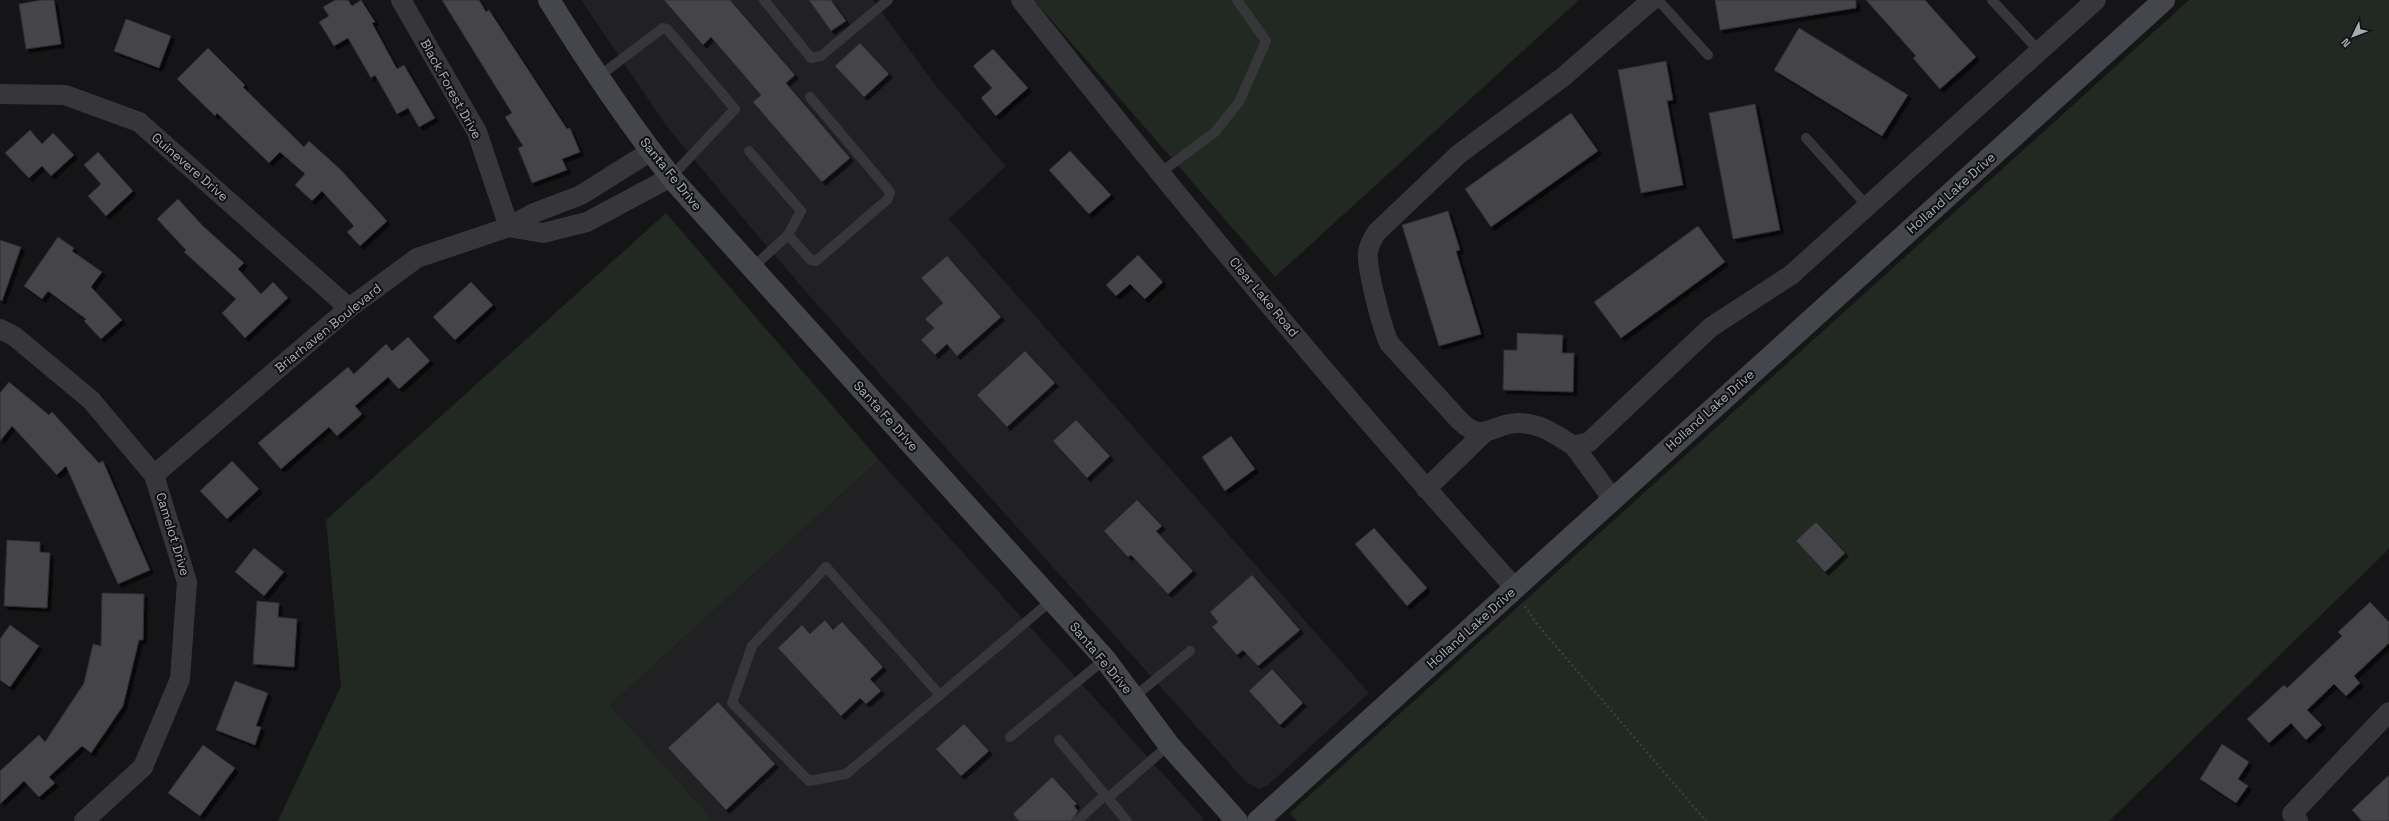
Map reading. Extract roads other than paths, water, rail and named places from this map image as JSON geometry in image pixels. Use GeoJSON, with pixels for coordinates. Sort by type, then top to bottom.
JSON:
{"type":"FeatureCollection","features":[{"type":"Feature","properties":{"kind":"street","name":"Black Forest Drive"},"geometry":{"type":"LineString","coordinates":[[401,0],[477,132],[509,227]]}},
{"type":"Feature","properties":{"kind":"street","name":"Santa Fe Drive"},"geometry":{"type":"LineString","coordinates":[[549,0],[598,77],[651,152],[671,177],[1105,659],[1169,745],[1237,821]]}},
{"type":"Feature","properties":{"kind":"street","name":"Clear Lake Road"},"geometry":{"type":"LineString","coordinates":[[1021,0],[1160,173],[1426,489],[1515,588]]}},
{"type":"Feature","properties":{"kind":"street"},"geometry":{"type":"LineString","coordinates":[[1612,498],[1574,446],[1559,436],[1538,426],[1521,423],[1509,424],[1485,432],[1476,433],[1468,429],[1389,343],[1384,331],[1369,264],[1368,252],[1371,242],[1377,232],[1459,154],[1563,77],[1652,0]]}},
{"type":"Feature","properties":{"kind":"street"},"geometry":{"type":"LineString","coordinates":[[1574,446],[1589,442],[1711,327],[1792,275],[2096,0]]}},
{"type":"Feature","properties":{"kind":"street","name":"Holland Lake Drive"},"geometry":{"type":"LineString","coordinates":[[1258,821],[1612,498],[2164,0]]}},
{"type":"Feature","properties":{"kind":"street","name":"Guinevere Drive"},"geometry":{"type":"LineString","coordinates":[[0,94],[65,95],[138,122],[349,308]]}},
{"type":"Feature","properties":{"kind":"street","name":"Briarhaven Boulevard"},"geometry":{"type":"LineString","coordinates":[[154,475],[349,308],[417,258],[509,227],[534,213],[581,195],[651,152]]}},
{"type":"Feature","properties":{"kind":"street"},"geometry":{"type":"LineString","coordinates":[[509,227],[543,234],[587,222],[671,177]]}},
{"type":"Feature","properties":{"kind":"street","name":"Camelot Drive"},"geometry":{"type":"LineString","coordinates":[[0,329],[14,336],[91,400],[154,475],[187,582],[180,679],[143,767],[84,821]]}},
{"type":"Feature","properties":{"kind":"street"},"geometry":{"type":"LineString","coordinates":[[1426,489],[1485,432]]}},
{"type":"Feature","properties":{"kind":"street"},"geometry":{"type":"LineString","coordinates":[[2298,821],[2292,814],[2389,712]]}},
{"type":"Feature","properties":{"kind":"lane"},"geometry":{"type":"LineString","coordinates":[[764,0],[811,58],[821,56],[888,0]]}},
{"type":"Feature","properties":{"kind":"lane"},"geometry":{"type":"LineString","coordinates":[[1160,173],[1216,132],[1239,102],[1266,41],[1238,0]]}},
{"type":"Feature","properties":{"kind":"lane"},"geometry":{"type":"LineString","coordinates":[[1658,0],[1708,55]]}},
{"type":"Feature","properties":{"kind":"lane"},"geometry":{"type":"LineString","coordinates":[[1992,0],[2039,51]]}},
{"type":"Feature","properties":{"kind":"lane"},"geometry":{"type":"LineString","coordinates":[[598,77],[663,28],[667,29],[735,109],[671,177]]}},
{"type":"Feature","properties":{"kind":"lane"},"geometry":{"type":"LineString","coordinates":[[788,235],[811,260],[816,261],[888,198],[890,192],[810,97]]}},
{"type":"Feature","properties":{"kind":"lane"},"geometry":{"type":"LineString","coordinates":[[1806,138],[1868,206]]}},
{"type":"Feature","properties":{"kind":"lane"},"geometry":{"type":"LineString","coordinates":[[749,151],[801,211],[788,235],[752,268]]}},
{"type":"Feature","properties":{"kind":"lane"},"geometry":{"type":"LineString","coordinates":[[940,695],[826,567],[752,646],[732,703],[809,780],[846,774],[940,695],[1052,600]]}},
{"type":"Feature","properties":{"kind":"lane"},"geometry":{"type":"LineString","coordinates":[[1134,697],[1190,652]]}},
{"type":"Feature","properties":{"kind":"lane"},"geometry":{"type":"LineString","coordinates":[[1010,737],[1105,659]]}},
{"type":"Feature","properties":{"kind":"lane"},"geometry":{"type":"LineString","coordinates":[[1059,740],[1127,821]]}},
{"type":"Feature","properties":{"kind":"lane"},"geometry":{"type":"LineString","coordinates":[[1077,821],[1169,745]]}}]}
